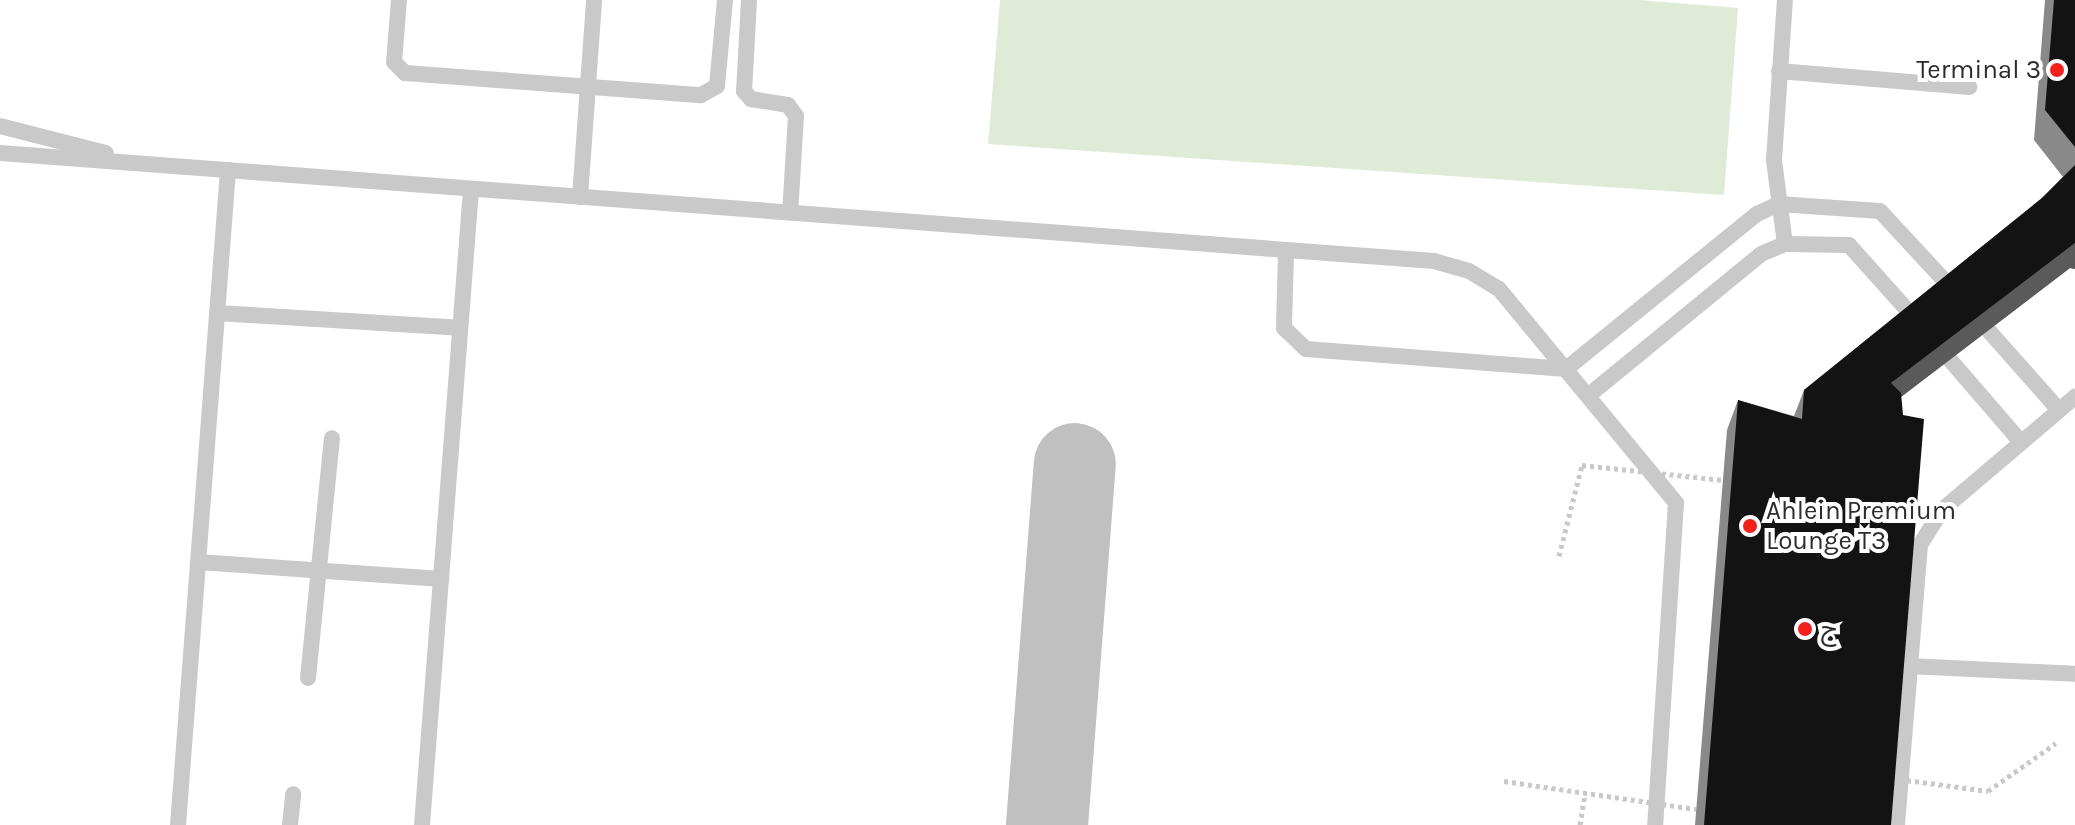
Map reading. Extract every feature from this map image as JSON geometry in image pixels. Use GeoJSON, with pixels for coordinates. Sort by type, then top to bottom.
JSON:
{"type":"FeatureCollection","features":[{"type":"Feature","properties":{"kind":"lane"},"geometry":{"type":"LineString","coordinates":[[399,0],[394,62],[400,71],[588,87],[712,92],[719,77],[725,0]]}},
{"type":"Feature","properties":{"kind":"lane"},"geometry":{"type":"LineString","coordinates":[[580,197],[594,0]]}},
{"type":"Feature","properties":{"kind":"lane"},"geometry":{"type":"LineString","coordinates":[[749,0],[744,91],[751,99],[788,105],[796,116],[790,213]]}},
{"type":"Feature","properties":{"kind":"lane"},"geometry":{"type":"LineString","coordinates":[[1785,0],[1774,160],[1785,244]]}},
{"type":"Feature","properties":{"kind":"lane"},"geometry":{"type":"LineString","coordinates":[[1779,71],[1969,87]]}},
{"type":"Feature","properties":{"kind":"lane"},"geometry":{"type":"LineString","coordinates":[[0,126],[150,164]]}},
{"type":"Feature","properties":{"kind":"lane"},"geometry":{"type":"LineString","coordinates":[[0,153],[1434,261],[1469,271],[1499,289],[1669,491],[1678,516],[1655,825]]}},
{"type":"Feature","properties":{"kind":"lane"},"geometry":{"type":"LineString","coordinates":[[178,825],[228,170]]}},
{"type":"Feature","properties":{"kind":"lane"},"geometry":{"type":"LineString","coordinates":[[422,825],[471,189]]}},
{"type":"Feature","properties":{"kind":"lane"},"geometry":{"type":"LineString","coordinates":[[1286,252],[1284,328],[1306,349],[1566,369],[1757,214],[1778,204],[1880,211],[1954,291]]}},
{"type":"Feature","properties":{"kind":"lane"},"geometry":{"type":"LineString","coordinates":[[1589,395],[1761,254],[1785,244],[1849,245],[1917,321]]}},
{"type":"Feature","properties":{"kind":"lane"},"geometry":{"type":"LineString","coordinates":[[217,313],[460,328]]}},
{"type":"Feature","properties":{"kind":"lane"},"geometry":{"type":"LineString","coordinates":[[1989,331],[2058,409]]}},
{"type":"Feature","properties":{"kind":"lane"},"geometry":{"type":"LineString","coordinates":[[1951,361],[2021,442]]}},
{"type":"Feature","properties":{"kind":"lane"},"geometry":{"type":"LineString","coordinates":[[1897,825],[1915,563],[1928,528],[2075,397]]}},
{"type":"Feature","properties":{"kind":"lane"},"geometry":{"type":"LineString","coordinates":[[308,678],[332,438]]}},
{"type":"Feature","properties":{"kind":"lane"},"geometry":{"type":"LineString","coordinates":[[198,562],[441,579]]}},
{"type":"Feature","properties":{"kind":"lane"},"geometry":{"type":"LineString","coordinates":[[1908,666],[2075,674]]}},
{"type":"Feature","properties":{"kind":"lane"},"geometry":{"type":"LineString","coordinates":[[290,825],[293,794]]}},
{"type":"Feature","properties":{"kind":"path"},"geometry":{"type":"LineString","coordinates":[[1559,556],[1582,465],[1723,480]]}},
{"type":"Feature","properties":{"kind":"path"},"geometry":{"type":"LineString","coordinates":[[1886,777],[1988,791],[2056,743]]}},
{"type":"Feature","properties":{"kind":"path"},"geometry":{"type":"LineString","coordinates":[[1504,781],[1696,809]]}},
{"type":"Feature","properties":{"kind":"path"},"geometry":{"type":"LineString","coordinates":[[1580,825],[1585,793]]}},
{"type":"Feature","properties":{"kind":"green space"},"geometry":{"type":"Polygon","coordinates":[[[1000,0],[1639,0],[1738,8],[1724,195],[988,144],[1000,0]]]}},
{"type":"Feature","properties":{"kind":"building"},"geometry":{"type":"Polygon","coordinates":[[[2054,0],[2075,0],[2075,147],[2045,110],[2054,0]]]}},
{"type":"Feature","properties":{"kind":"building","name":"ج"},"geometry":{"type":"Polygon","coordinates":[[[2075,165],[2075,243],[1891,383],[1901,393],[1903,415],[1924,419],[1891,825],[1704,825],[1738,400],[1802,419],[1804,390],[2042,198],[2075,165]]]}},
{"type":"Feature","properties":{"kind":"taxiway"},"geometry":{"type":"LineString","coordinates":[[1047,825],[1075,464]]}},
{"type":"Feature","properties":{"kind":"place","name":"Terminal 3"},"geometry":{"type":"Point","coordinates":[2057,70]}},
{"type":"Feature","properties":{"kind":"place","name":"Ahlein Premium Lounge T3"},"geometry":{"type":"Point","coordinates":[1750,526]}},
{"type":"Feature","properties":{"kind":"place","name":"ج"},"geometry":{"type":"Point","coordinates":[1805,629]}}]}
